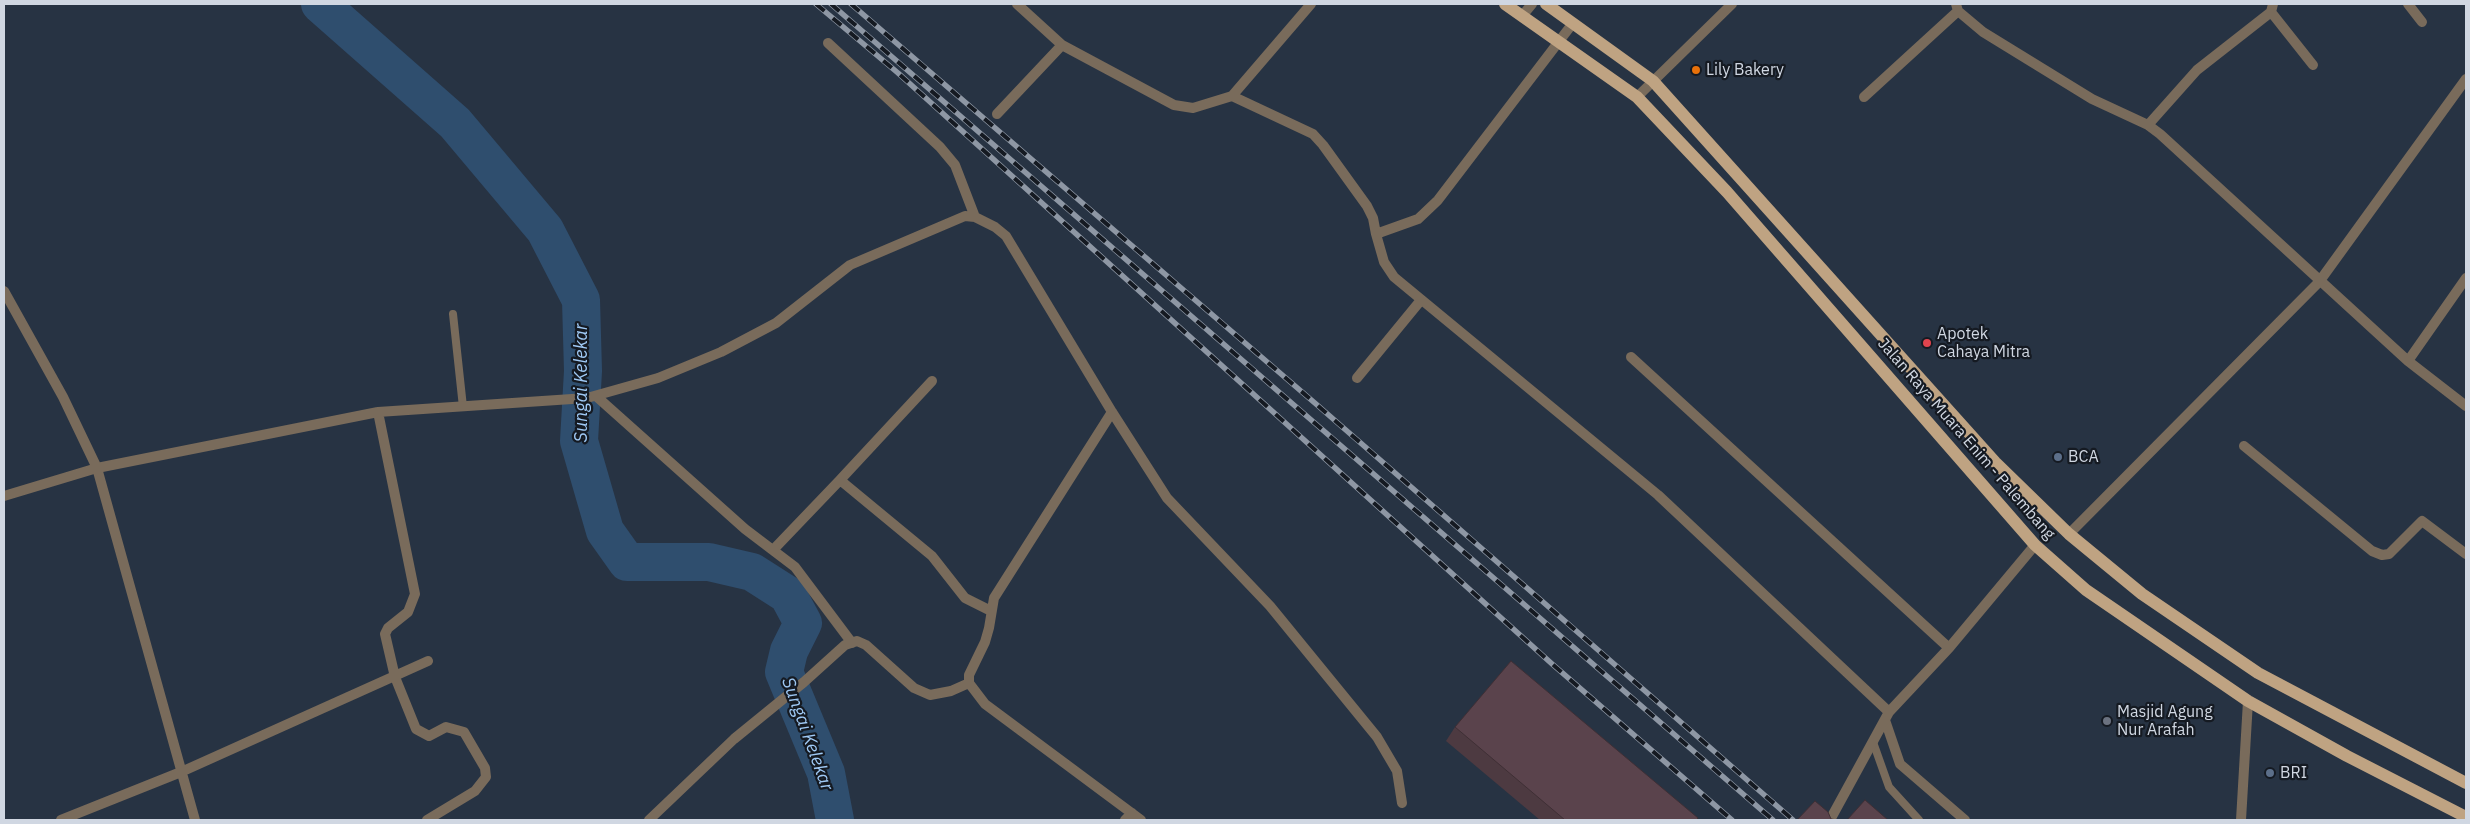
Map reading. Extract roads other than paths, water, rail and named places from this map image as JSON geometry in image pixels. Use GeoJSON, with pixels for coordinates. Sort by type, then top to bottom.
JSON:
{"type":"FeatureCollection","features":[{"type":"Feature","properties":{"kind":"main road","name":"Jalan Raya Muara Enim - Palembang"},"geometry":{"type":"LineString","coordinates":[[1505,4],[1637,97],[1727,192],[2035,545],[2086,590],[2248,701],[2347,756],[2466,817]]}},
{"type":"Feature","properties":{"kind":"main road","name":"Jalan Raya Muara Enim - Palembang"},"geometry":{"type":"LineString","coordinates":[[1546,4],[1653,81],[1995,462],[2069,534],[2142,594],[2258,673],[2466,783]]}},
{"type":"Feature","properties":{"kind":"street"},"geometry":{"type":"LineString","coordinates":[[1017,4],[1062,45],[1174,105],[1193,108],[1232,96],[1312,4]]}},
{"type":"Feature","properties":{"kind":"street"},"geometry":{"type":"LineString","coordinates":[[1522,16],[1532,4]]}},
{"type":"Feature","properties":{"kind":"street"},"geometry":{"type":"LineString","coordinates":[[1637,97],[1732,4]]}},
{"type":"Feature","properties":{"kind":"street"},"geometry":{"type":"LineString","coordinates":[[2408,4],[2422,22]]}},
{"type":"Feature","properties":{"kind":"street"},"geometry":{"type":"LineString","coordinates":[[1864,96],[1957,7],[1983,32],[2092,99],[2148,124],[2319,282],[2408,361],[2466,406]]}},
{"type":"Feature","properties":{"kind":"street"},"geometry":{"type":"LineString","coordinates":[[2148,124],[2197,70],[2272,8],[2313,65]]}},
{"type":"Feature","properties":{"kind":"street"},"geometry":{"type":"LineString","coordinates":[[1376,234],[1418,218],[1438,200],[1573,23]]}},
{"type":"Feature","properties":{"kind":"street"},"geometry":{"type":"LineString","coordinates":[[828,43],[940,147],[955,165],[975,217]]}},
{"type":"Feature","properties":{"kind":"street"},"geometry":{"type":"LineString","coordinates":[[997,114],[1062,45]]}},
{"type":"Feature","properties":{"kind":"street"},"geometry":{"type":"LineString","coordinates":[[2069,534],[2319,282],[2466,79]]}},
{"type":"Feature","properties":{"kind":"street"},"geometry":{"type":"LineString","coordinates":[[1232,96],[1312,134],[1323,145],[1367,206],[1373,218],[1384,262],[1394,277],[1658,495],[1887,716],[1900,764],[1966,820]]}},
{"type":"Feature","properties":{"kind":"street"},"geometry":{"type":"LineString","coordinates":[[4,496],[97,468],[378,412],[561,402],[591,397],[658,378],[721,352],[776,322],[850,265],[966,216],[975,217],[995,227],[1006,236],[1112,412],[1167,498],[1270,606],[1377,737],[1397,771],[1402,803]]}},
{"type":"Feature","properties":{"kind":"street"},"geometry":{"type":"LineString","coordinates":[[2408,361],[2466,278]]}},
{"type":"Feature","properties":{"kind":"street"},"geometry":{"type":"LineString","coordinates":[[4,292],[63,397],[97,468],[195,820]]}},
{"type":"Feature","properties":{"kind":"street"},"geometry":{"type":"LineString","coordinates":[[1357,378],[1421,300]]}},
{"type":"Feature","properties":{"kind":"street"},"geometry":{"type":"LineString","coordinates":[[1631,357],[1949,648]]}},
{"type":"Feature","properties":{"kind":"street"},"geometry":{"type":"LineString","coordinates":[[773,550],[932,381]]}},
{"type":"Feature","properties":{"kind":"street"},"geometry":{"type":"LineString","coordinates":[[591,397],[745,529],[795,566],[852,643]]}},
{"type":"Feature","properties":{"kind":"street"},"geometry":{"type":"LineString","coordinates":[[378,412],[415,594],[408,612],[388,628],[385,634],[395,677],[416,728],[430,736],[446,727],[464,732],[485,768],[486,777],[475,791],[427,820]]}},
{"type":"Feature","properties":{"kind":"street"},"geometry":{"type":"LineString","coordinates":[[1112,412],[994,598],[985,642],[969,675],[969,683],[985,704],[1129,817],[1141,820]]}},
{"type":"Feature","properties":{"kind":"street"},"geometry":{"type":"LineString","coordinates":[[2244,446],[2372,551],[2382,555],[2389,554],[2422,521],[2466,554]]}},
{"type":"Feature","properties":{"kind":"street"},"geometry":{"type":"LineString","coordinates":[[840,480],[932,556],[965,598],[991,610]]}},
{"type":"Feature","properties":{"kind":"street"},"geometry":{"type":"LineString","coordinates":[[1830,820],[1887,716],[1949,648],[2035,545]]}},
{"type":"Feature","properties":{"kind":"street"},"geometry":{"type":"LineString","coordinates":[[649,820],[734,739],[804,682],[845,645],[857,641],[866,645],[914,688],[930,695],[951,691],[969,683]]}},
{"type":"Feature","properties":{"kind":"street"},"geometry":{"type":"LineString","coordinates":[[61,820],[181,772],[428,661]]}},
{"type":"Feature","properties":{"kind":"street"},"geometry":{"type":"LineString","coordinates":[[2241,820],[2248,701]]}},
{"type":"Feature","properties":{"kind":"lane"},"geometry":{"type":"LineString","coordinates":[[453,314],[464,407]]}},
{"type":"Feature","properties":{"kind":"lane"},"geometry":{"type":"LineString","coordinates":[[1873,742],[1890,787],[1919,820]]}},
{"type":"Feature","properties":{"kind":"waterway","name":"Sungai Kelekar"},"geometry":{"type":"LineString","coordinates":[[320,4],[455,123],[545,230],[581,300],[583,371],[579,441],[605,531],[627,562],[709,562],[752,572],[788,595],[803,623],[789,651],[784,672],[826,773],[835,820]]}},
{"type":"Feature","properties":{"kind":"railway"},"geometry":{"type":"LineString","coordinates":[[816,4],[898,73],[1551,663],[1732,820]]}},
{"type":"Feature","properties":{"kind":"railway"},"geometry":{"type":"LineString","coordinates":[[831,4],[1773,820]]}},
{"type":"Feature","properties":{"kind":"railway"},"geometry":{"type":"LineString","coordinates":[[851,4],[1316,404],[1793,820]]}},
{"type":"Feature","properties":{"kind":"place","name":"Lily Bakery"},"geometry":{"type":"Point","coordinates":[1696,70]}},
{"type":"Feature","properties":{"kind":"place","name":"Apotek Cahaya Mitra"},"geometry":{"type":"Point","coordinates":[1927,343]}},
{"type":"Feature","properties":{"kind":"place","name":"BCA"},"geometry":{"type":"Point","coordinates":[2058,457]}},
{"type":"Feature","properties":{"kind":"place","name":"Masjid Agung Nur Arafah"},"geometry":{"type":"Point","coordinates":[2107,721]}},
{"type":"Feature","properties":{"kind":"place","name":"BRI"},"geometry":{"type":"Point","coordinates":[2270,773]}}]}
